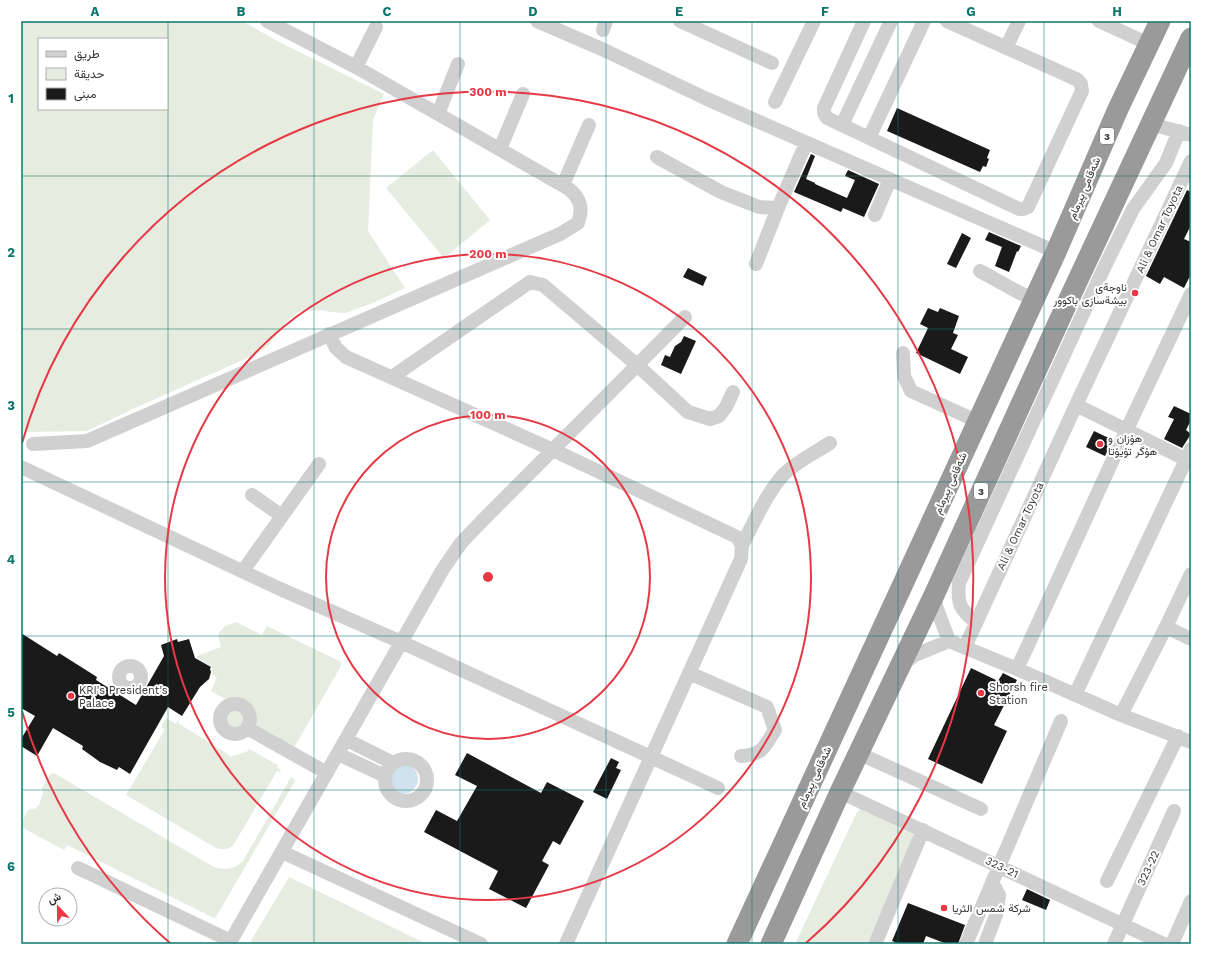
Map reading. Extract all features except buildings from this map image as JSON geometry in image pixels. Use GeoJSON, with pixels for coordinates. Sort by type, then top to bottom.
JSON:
{"type":"FeatureCollection","features":[{"type":"Feature","properties":{"kind":"highway","name":"شەقامی پیرمام"},"geometry":{"type":"LineString","coordinates":[[737,944],[1033,303],[1118,109],[1160,21]]}},
{"type":"Feature","properties":{"kind":"highway","name":"3"},"geometry":{"type":"LineString","coordinates":[[771,944],[858,753],[935,593],[951,579],[1061,316],[1191,38]]}},
{"type":"Feature","properties":{"kind":"highway"},"geometry":{"type":"LineString","coordinates":[[1033,303],[1033,316],[1040,322],[1049,323],[1058,320],[1061,316]]}},
{"type":"Feature","properties":{"kind":"street"},"geometry":{"type":"LineString","coordinates":[[34,444],[87,441],[571,228],[578,223],[581,210],[580,204],[574,193],[563,185],[356,67],[267,21]]}},
{"type":"Feature","properties":{"kind":"street"},"geometry":{"type":"LineString","coordinates":[[536,21],[604,50],[707,99],[1056,252]]}},
{"type":"Feature","properties":{"kind":"street"},"geometry":{"type":"LineString","coordinates":[[680,21],[772,63]]}},
{"type":"Feature","properties":{"kind":"street"},"geometry":{"type":"LineString","coordinates":[[775,102],[814,21]]}},
{"type":"Feature","properties":{"kind":"street"},"geometry":{"type":"LineString","coordinates":[[864,21],[824,108],[824,113],[827,118],[1019,209],[1024,209],[1028,207],[1082,91],[1082,88],[1078,80],[947,21]]}},
{"type":"Feature","properties":{"kind":"street"},"geometry":{"type":"LineString","coordinates":[[842,126],[892,21]]}},
{"type":"Feature","properties":{"kind":"street"},"geometry":{"type":"LineString","coordinates":[[869,138],[924,21]]}},
{"type":"Feature","properties":{"kind":"street"},"geometry":{"type":"LineString","coordinates":[[1006,48],[1019,21]]}},
{"type":"Feature","properties":{"kind":"street"},"geometry":{"type":"LineString","coordinates":[[1099,21],[1149,44]]}},
{"type":"Feature","properties":{"kind":"street"},"geometry":{"type":"LineString","coordinates":[[356,67],[376,27]]}},
{"type":"Feature","properties":{"kind":"street"},"geometry":{"type":"LineString","coordinates":[[438,114],[458,64]]}},
{"type":"Feature","properties":{"kind":"street"},"geometry":{"type":"LineString","coordinates":[[500,149],[523,94]]}},
{"type":"Feature","properties":{"kind":"street"},"geometry":{"type":"LineString","coordinates":[[976,622],[965,614],[951,579],[1133,209],[1166,163],[1185,133],[1150,124]]}},
{"type":"Feature","properties":{"kind":"street"},"geometry":{"type":"LineString","coordinates":[[563,185],[589,125]]}},
{"type":"Feature","properties":{"kind":"street"},"geometry":{"type":"LineString","coordinates":[[756,264],[806,142]]}},
{"type":"Feature","properties":{"kind":"street"},"geometry":{"type":"LineString","coordinates":[[657,158],[721,192],[759,207],[778,208]]}},
{"type":"Feature","properties":{"kind":"street","name":"Ali & Omar Toyota"},"geometry":{"type":"LineString","coordinates":[[965,647],[1076,405],[1191,161]]}},
{"type":"Feature","properties":{"kind":"street"},"geometry":{"type":"LineString","coordinates":[[876,215],[890,179]]}},
{"type":"Feature","properties":{"kind":"street"},"geometry":{"type":"LineString","coordinates":[[980,271],[1020,293],[1033,303]]}},
{"type":"Feature","properties":{"kind":"street"},"geometry":{"type":"LineString","coordinates":[[392,377],[530,282],[535,282],[543,285],[637,365],[688,412],[710,419],[719,416],[726,407],[733,392]]}},
{"type":"Feature","properties":{"kind":"street"},"geometry":{"type":"LineString","coordinates":[[1017,669],[1127,429],[1191,294]]}},
{"type":"Feature","properties":{"kind":"street"},"geometry":{"type":"LineString","coordinates":[[78,868],[230,942],[401,642],[443,570],[461,543],[492,510],[685,317]]}},
{"type":"Feature","properties":{"kind":"street"},"geometry":{"type":"LineString","coordinates":[[329,334],[336,348],[346,357],[553,450],[737,538],[742,545]]}},
{"type":"Feature","properties":{"kind":"street"},"geometry":{"type":"LineString","coordinates":[[903,353],[904,376],[911,391],[978,421]]}},
{"type":"Feature","properties":{"kind":"street"},"geometry":{"type":"LineString","coordinates":[[1075,695],[1189,457],[1076,405]]}},
{"type":"Feature","properties":{"kind":"street"},"geometry":{"type":"LineString","coordinates":[[566,944],[741,559],[742,545],[770,493],[785,473],[830,443]]}},
{"type":"Feature","properties":{"kind":"street"},"geometry":{"type":"LineString","coordinates":[[243,572],[319,464]]}},
{"type":"Feature","properties":{"kind":"street"},"geometry":{"type":"LineString","coordinates":[[21,468],[243,572],[401,642],[718,788]]}},
{"type":"Feature","properties":{"kind":"street"},"geometry":{"type":"LineString","coordinates":[[252,495],[282,516]]}},
{"type":"Feature","properties":{"kind":"street"},"geometry":{"type":"LineString","coordinates":[[1121,714],[1166,627],[1191,574]]}},
{"type":"Feature","properties":{"kind":"street"},"geometry":{"type":"LineString","coordinates":[[935,593],[936,606],[949,641]]}},
{"type":"Feature","properties":{"kind":"street"},"geometry":{"type":"LineString","coordinates":[[1166,627],[1191,639]]}},
{"type":"Feature","properties":{"kind":"street"},"geometry":{"type":"LineString","coordinates":[[901,665],[915,655],[949,641],[1075,695],[1191,742]]}},
{"type":"Feature","properties":{"kind":"street"},"geometry":{"type":"LineString","coordinates":[[689,674],[767,708],[775,730],[762,750],[750,756],[741,756]]}},
{"type":"Feature","properties":{"kind":"street"},"geometry":{"type":"LineString","coordinates":[[966,944],[1061,721]]}},
{"type":"Feature","properties":{"kind":"street"},"geometry":{"type":"LineString","coordinates":[[247,728],[327,773]]}},
{"type":"Feature","properties":{"kind":"street"},"geometry":{"type":"LineString","coordinates":[[1107,881],[1178,736]]}},
{"type":"Feature","properties":{"kind":"street"},"geometry":{"type":"LineString","coordinates":[[346,740],[393,763]]}},
{"type":"Feature","properties":{"kind":"street"},"geometry":{"type":"LineString","coordinates":[[858,753],[981,809]]}},
{"type":"Feature","properties":{"kind":"street"},"geometry":{"type":"LineString","coordinates":[[338,754],[385,776]]}},
{"type":"Feature","properties":{"kind":"street"},"geometry":{"type":"LineString","coordinates":[[403,759],[410,759],[421,766],[425,771],[426,784],[419,796],[413,799],[400,800],[389,792],[386,785],[385,776],[386,771],[393,763],[403,759]]}},
{"type":"Feature","properties":{"kind":"street","name":"323-21"},"geometry":{"type":"LineString","coordinates":[[840,792],[1164,944]]}},
{"type":"Feature","properties":{"kind":"street","name":"323-22"},"geometry":{"type":"LineString","coordinates":[[1114,944],[1174,811]]}},
{"type":"Feature","properties":{"kind":"street"},"geometry":{"type":"LineString","coordinates":[[875,944],[923,830]]}},
{"type":"Feature","properties":{"kind":"street"},"geometry":{"type":"LineString","coordinates":[[282,852],[481,944]]}},
{"type":"Feature","properties":{"kind":"street"},"geometry":{"type":"LineString","coordinates":[[985,944],[996,915],[999,895],[992,882]]}},
{"type":"Feature","properties":{"kind":"street"},"geometry":{"type":"LineString","coordinates":[[1172,944],[1191,902]]}},
{"type":"Feature","properties":{"kind":"green space"},"geometry":{"type":"Polygon","coordinates":[[[21,21],[242,21],[281,43],[384,94],[373,120],[368,231],[405,288],[373,303],[345,313],[321,310],[297,313],[286,322],[268,346],[256,354],[87,431],[28,432],[21,428],[21,21]]]}},
{"type":"Feature","properties":{"kind":"green space"},"geometry":{"type":"Polygon","coordinates":[[[433,150],[490,220],[444,258],[386,188],[433,150]]]}},
{"type":"Feature","properties":{"kind":"green space"},"geometry":{"type":"Polygon","coordinates":[[[236,622],[262,635],[267,626],[341,662],[341,666],[295,746],[291,747],[256,726],[254,714],[251,708],[243,700],[237,698],[225,699],[211,691],[217,677],[212,675],[212,667],[197,658],[197,656],[221,647],[218,634],[225,626],[236,622]]]}},
{"type":"Feature","properties":{"kind":"green space"},"geometry":{"type":"Polygon","coordinates":[[[234,710],[240,713],[243,719],[240,725],[234,728],[228,725],[225,719],[228,713],[234,710]]]}},
{"type":"Feature","properties":{"kind":"green space"},"geometry":{"type":"Polygon","coordinates":[[[166,718],[176,724],[178,720],[178,723],[230,757],[248,751],[249,749],[278,765],[277,768],[281,770],[280,772],[277,771],[234,844],[228,848],[216,848],[126,795],[164,731],[161,727],[166,718]]]}},
{"type":"Feature","properties":{"kind":"green space"},"geometry":{"type":"Polygon","coordinates":[[[54,773],[212,866],[220,869],[232,868],[243,861],[291,777],[295,781],[216,917],[214,918],[67,845],[64,850],[23,828],[21,823],[28,810],[36,808],[39,805],[43,793],[42,788],[50,774],[54,773]]]}},
{"type":"Feature","properties":{"kind":"green space"},"geometry":{"type":"Polygon","coordinates":[[[860,809],[914,835],[867,944],[795,944],[856,814],[860,809]]]}},
{"type":"Feature","properties":{"kind":"green space"},"geometry":{"type":"Polygon","coordinates":[[[289,877],[427,944],[249,944],[289,877]]]}},
{"type":"Feature","properties":{"kind":"water"},"geometry":{"type":"Polygon","coordinates":[[[403,764],[409,765],[417,773],[417,785],[409,793],[403,794],[397,793],[389,785],[388,779],[389,773],[397,765],[403,764]]]}},
{"type":"Feature","properties":{"kind":"place","name":"ناوجةى بيشةسازى باكوور"},"geometry":{"type":"Point","coordinates":[1135,293]}},
{"type":"Feature","properties":{"kind":"place","name":"هۆزان و هۆگر تۆیۆتا"},"geometry":{"type":"Point","coordinates":[1100,444]}},
{"type":"Feature","properties":{"kind":"place","name":"Shorsh fire Station"},"geometry":{"type":"Point","coordinates":[981,693]}},
{"type":"Feature","properties":{"kind":"place","name":"KRI's President's Palace"},"geometry":{"type":"Point","coordinates":[71,696]}},
{"type":"Feature","properties":{"kind":"place","name":"شركة شمس الثريا"},"geometry":{"type":"Point","coordinates":[944,908]}}]}
